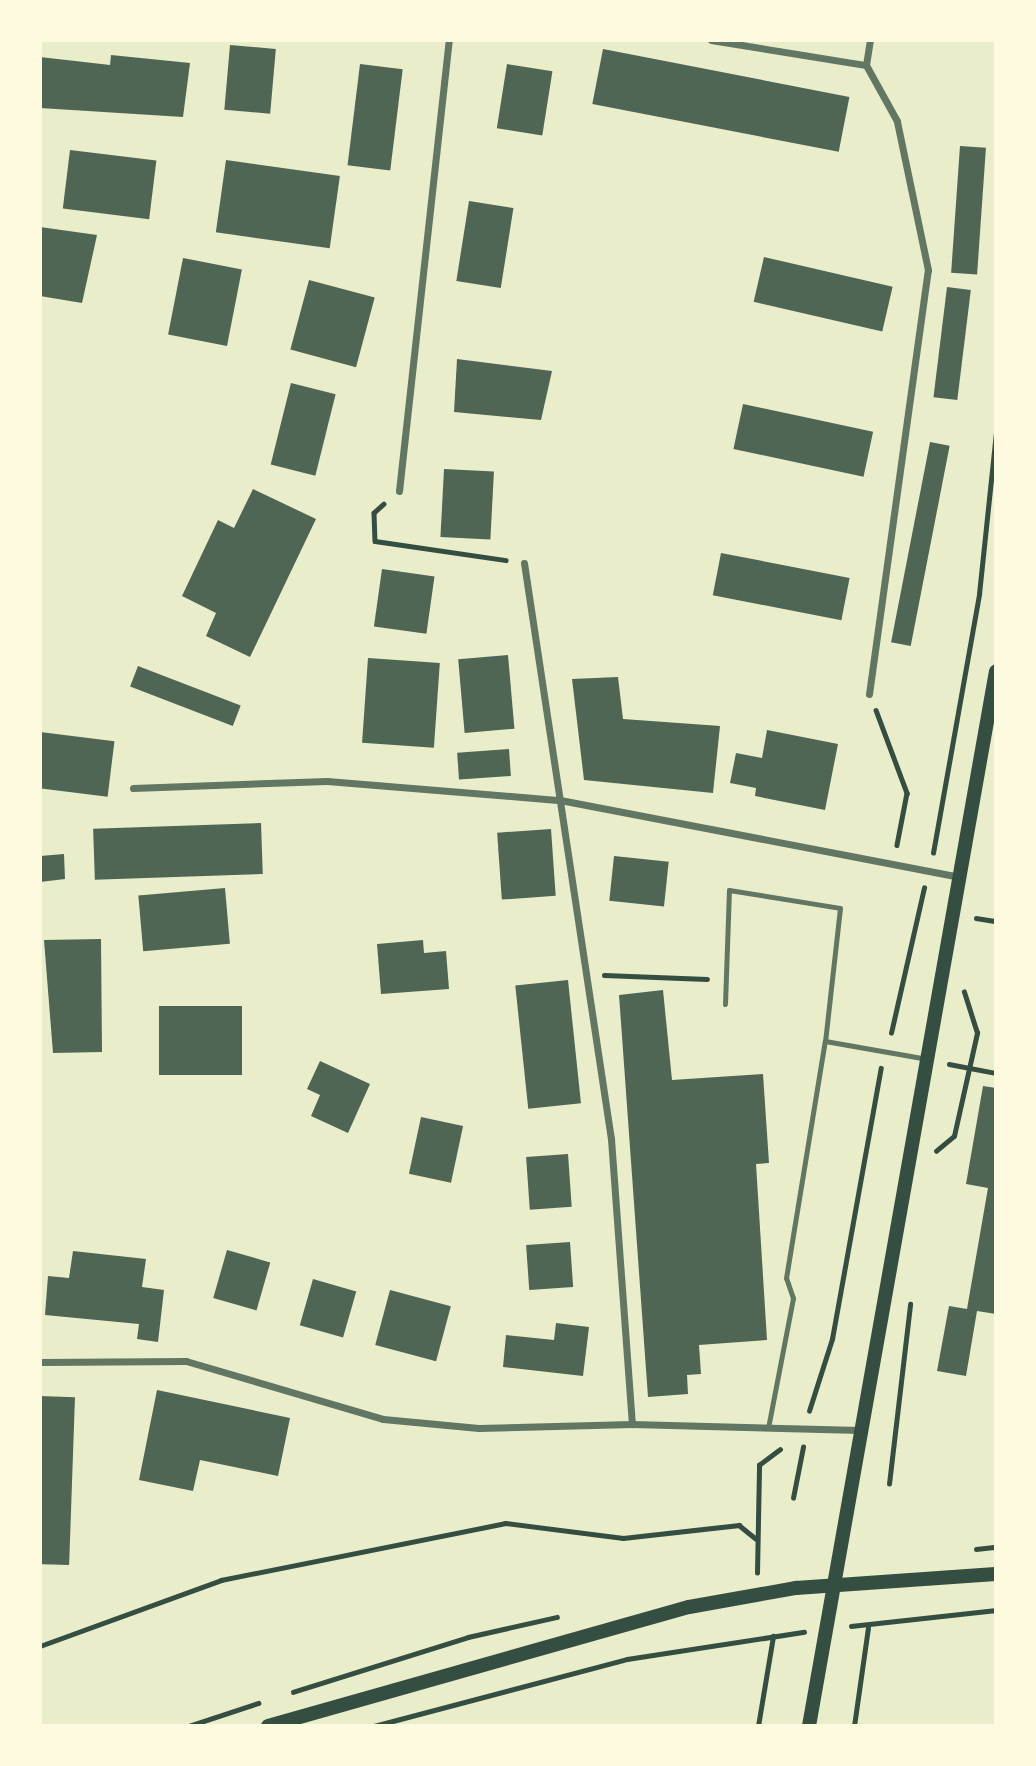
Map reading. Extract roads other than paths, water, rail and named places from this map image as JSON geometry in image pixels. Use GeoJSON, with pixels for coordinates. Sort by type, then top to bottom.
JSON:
{"type":"FeatureCollection","features":[{"type":"Feature","properties":{"kind":"main road"},"geometry":{"type":"LineString","coordinates":[[809,1726],[996,671]]}},
{"type":"Feature","properties":{"kind":"main road"},"geometry":{"type":"LineString","coordinates":[[268,1726],[688,1607],[796,1588],[996,1574]]}},
{"type":"Feature","properties":{"kind":"street"},"geometry":{"type":"LineString","coordinates":[[398,491],[449,40]]}},
{"type":"Feature","properties":{"kind":"street"},"geometry":{"type":"LineString","coordinates":[[711,40],[866,65]]}},
{"type":"Feature","properties":{"kind":"street"},"geometry":{"type":"LineString","coordinates":[[869,694],[928,270],[897,121],[866,65],[870,40]]}},
{"type":"Feature","properties":{"kind":"street"},"geometry":{"type":"LineString","coordinates":[[524,563],[590,975],[611,1139],[632,1424]]}},
{"type":"Feature","properties":{"kind":"street"},"geometry":{"type":"LineString","coordinates":[[133,788],[327,781],[560,800],[960,877]]}},
{"type":"Feature","properties":{"kind":"street"},"geometry":{"type":"LineString","coordinates":[[40,1362],[186,1361],[383,1419],[479,1428],[632,1424],[860,1430]]}},
{"type":"Feature","properties":{"kind":"lane"},"geometry":{"type":"LineString","coordinates":[[725,1004],[729,890],[841,908],[825,1041],[786,1278],[793,1298],[768,1428]]}},
{"type":"Feature","properties":{"kind":"lane"},"geometry":{"type":"LineString","coordinates":[[825,1041],[926,1059]]}}]}
